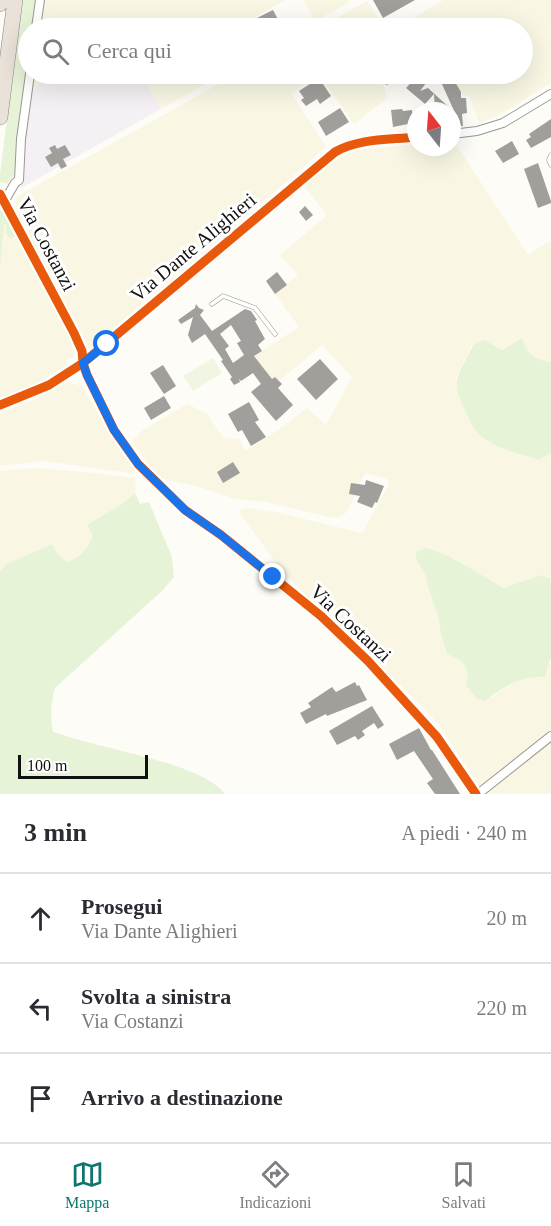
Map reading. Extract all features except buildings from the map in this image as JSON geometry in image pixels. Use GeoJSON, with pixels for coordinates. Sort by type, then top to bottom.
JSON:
{"type":"FeatureCollection","features":[{"type":"Feature","properties":{"kind":"highway"},"geometry":{"type":"LineString","coordinates":[[0,117],[15,0]]}},
{"type":"Feature","properties":{"kind":"street"},"geometry":{"type":"LineString","coordinates":[[37,18],[40,0]]}},
{"type":"Feature","properties":{"kind":"street"},"geometry":{"type":"LineString","coordinates":[[2,198],[19,180],[21,139],[29,84]]}},
{"type":"Feature","properties":{"kind":"street"},"geometry":{"type":"LineString","coordinates":[[461,133],[477,131],[503,123],[551,94]]}},
{"type":"Feature","properties":{"kind":"street","name":"Via Dante Alighieri"},"geometry":{"type":"LineString","coordinates":[[0,405],[49,385],[83,363],[335,152],[356,143],[407,138]]}},
{"type":"Feature","properties":{"kind":"street","name":"Via Costanzi"},"geometry":{"type":"LineString","coordinates":[[2,198],[74,333],[82,351],[87,375],[114,430],[138,464],[185,510],[221,535],[321,616],[438,737],[477,794]]}},
{"type":"Feature","properties":{"kind":"street"},"geometry":{"type":"LineString","coordinates":[[477,794],[551,736]]}},
{"type":"Feature","properties":{"kind":"lane"},"geometry":{"type":"LineString","coordinates":[[551,155],[549,159],[551,165]]}},
{"type":"Feature","properties":{"kind":"lane"},"geometry":{"type":"LineString","coordinates":[[212,304],[223,296],[250,305],[258,311],[275,334]]}},
{"type":"Feature","properties":{"kind":"shaded area"},"geometry":{"type":"Polygon","coordinates":[[[42,0],[286,0],[253,18],[39,18],[42,0]]]}},
{"type":"Feature","properties":{"kind":"shaded area"},"geometry":{"type":"Polygon","coordinates":[[[303,0],[349,0],[347,4],[321,18],[313,18],[303,0]]]}},
{"type":"Feature","properties":{"kind":"shaded area"},"geometry":{"type":"Polygon","coordinates":[[[443,0],[551,0],[551,83],[496,117],[479,123],[469,96],[464,96],[456,84],[533,84],[533,18],[413,18],[443,0]]]}},
{"type":"Feature","properties":{"kind":"shaded area"},"geometry":{"type":"Polygon","coordinates":[[[367,1],[378,18],[336,18],[367,1]]]}},
{"type":"Feature","properties":{"kind":"shaded area"},"geometry":{"type":"Polygon","coordinates":[[[31,84],[40,84],[30,92],[31,84]]]}},
{"type":"Feature","properties":{"kind":"shaded area"},"geometry":{"type":"Polygon","coordinates":[[[40,84],[147,84],[161,109],[21,188],[30,92],[40,84]]]}},
{"type":"Feature","properties":{"kind":"shaded area"},"geometry":{"type":"Polygon","coordinates":[[[147,84],[205,84],[161,109],[147,84]]]}},
{"type":"Feature","properties":{"kind":"shaded area"},"geometry":{"type":"Polygon","coordinates":[[[219,84],[304,84],[291,93],[326,146],[87,350],[15,211],[16,197],[219,84]]]}},
{"type":"Feature","properties":{"kind":"shaded area"},"geometry":{"type":"Polygon","coordinates":[[[326,84],[383,84],[387,98],[354,124],[326,84]]]}},
{"type":"Feature","properties":{"kind":"shaded area"},"geometry":{"type":"Polygon","coordinates":[[[407,145],[407,156],[461,156],[461,152],[528,255],[549,241],[551,244],[551,362],[540,361],[528,351],[522,342],[503,350],[494,344],[471,347],[456,378],[458,392],[467,415],[480,435],[496,445],[539,459],[551,453],[551,585],[550,578],[541,575],[504,588],[452,557],[416,559],[426,576],[439,619],[440,631],[467,667],[468,678],[485,701],[517,681],[533,676],[549,662],[551,665],[551,730],[480,787],[438,724],[281,570],[241,515],[240,510],[256,509],[362,533],[389,484],[387,479],[365,473],[347,512],[334,518],[265,502],[236,499],[199,487],[159,478],[131,442],[143,430],[187,404],[206,413],[223,437],[239,439],[245,451],[307,408],[326,425],[352,377],[322,345],[279,381],[268,382],[265,371],[254,356],[299,327],[275,294],[298,275],[280,255],[327,215],[304,186],[330,164],[350,152],[407,145]]]}},
{"type":"Feature","properties":{"kind":"shaded area"},"geometry":{"type":"Polygon","coordinates":[[[6,224],[10,239],[20,235],[73,338],[74,356],[65,361],[67,365],[43,380],[0,399],[0,270],[4,225],[6,224]]]}},
{"type":"Feature","properties":{"kind":"shaded area"},"geometry":{"type":"Polygon","coordinates":[[[67,382],[82,386],[135,470],[135,474],[43,461],[0,466],[0,413],[35,399],[67,382]]]}},
{"type":"Feature","properties":{"kind":"shaded area"},"geometry":{"type":"Polygon","coordinates":[[[35,468],[135,478],[135,493],[93,536],[78,558],[67,562],[58,555],[0,572],[0,471],[35,468]]]}},
{"type":"Feature","properties":{"kind":"shaded area"},"geometry":{"type":"Polygon","coordinates":[[[551,742],[551,794],[485,794],[551,742]]]}},
{"type":"Feature","properties":{"kind":"green space"},"geometry":{"type":"Polygon","coordinates":[[[22,0],[38,0],[35,18],[20,18],[22,0]]]}},
{"type":"Feature","properties":{"kind":"green space"},"geometry":{"type":"Polygon","coordinates":[[[18,32],[18,84],[27,84],[17,174],[7,184],[0,182],[18,32]]]}},
{"type":"Feature","properties":{"kind":"green space"},"geometry":{"type":"Polygon","coordinates":[[[0,199],[5,213],[20,235],[10,239],[6,232],[6,224],[4,225],[0,270],[0,199]]]}},
{"type":"Feature","properties":{"kind":"green space"},"geometry":{"type":"Polygon","coordinates":[[[522,338],[532,355],[551,362],[551,453],[539,460],[507,450],[485,439],[470,421],[457,389],[461,369],[477,343],[484,340],[503,350],[522,338]]]}},
{"type":"Feature","properties":{"kind":"green space"},"geometry":{"type":"Polygon","coordinates":[[[213,358],[222,373],[193,391],[183,376],[213,358]]]}},
{"type":"Feature","properties":{"kind":"green space"},"geometry":{"type":"Polygon","coordinates":[[[135,493],[140,504],[149,502],[172,557],[174,577],[163,590],[55,688],[51,710],[53,732],[185,769],[208,780],[225,794],[0,794],[0,572],[7,564],[52,544],[58,555],[67,562],[77,557],[86,549],[93,536],[87,525],[122,504],[135,493]]]}},
{"type":"Feature","properties":{"kind":"green space"},"geometry":{"type":"Polygon","coordinates":[[[426,548],[457,560],[504,588],[541,575],[550,578],[551,660],[545,677],[520,680],[485,701],[477,699],[466,685],[468,673],[465,665],[447,654],[426,576],[416,559],[416,552],[426,548]]]}},
{"type":"Feature","properties":{"kind":"cycle path"},"geometry":{"type":"LineString","coordinates":[[0,405],[49,385],[83,363],[335,152],[354,144],[407,138]]}},
{"type":"Feature","properties":{"kind":"cycle path"},"geometry":{"type":"LineString","coordinates":[[0,194],[74,333],[82,351],[87,375],[114,430],[138,464],[185,510],[221,535],[321,616],[368,661],[437,737],[476,794]]}},
{"type":"Feature","properties":{"kind":"route"},"geometry":{"type":"LineString","coordinates":[[107,344],[83,363],[114,430],[122,442],[138,464],[185,510],[221,535],[273,577]]}}]}
